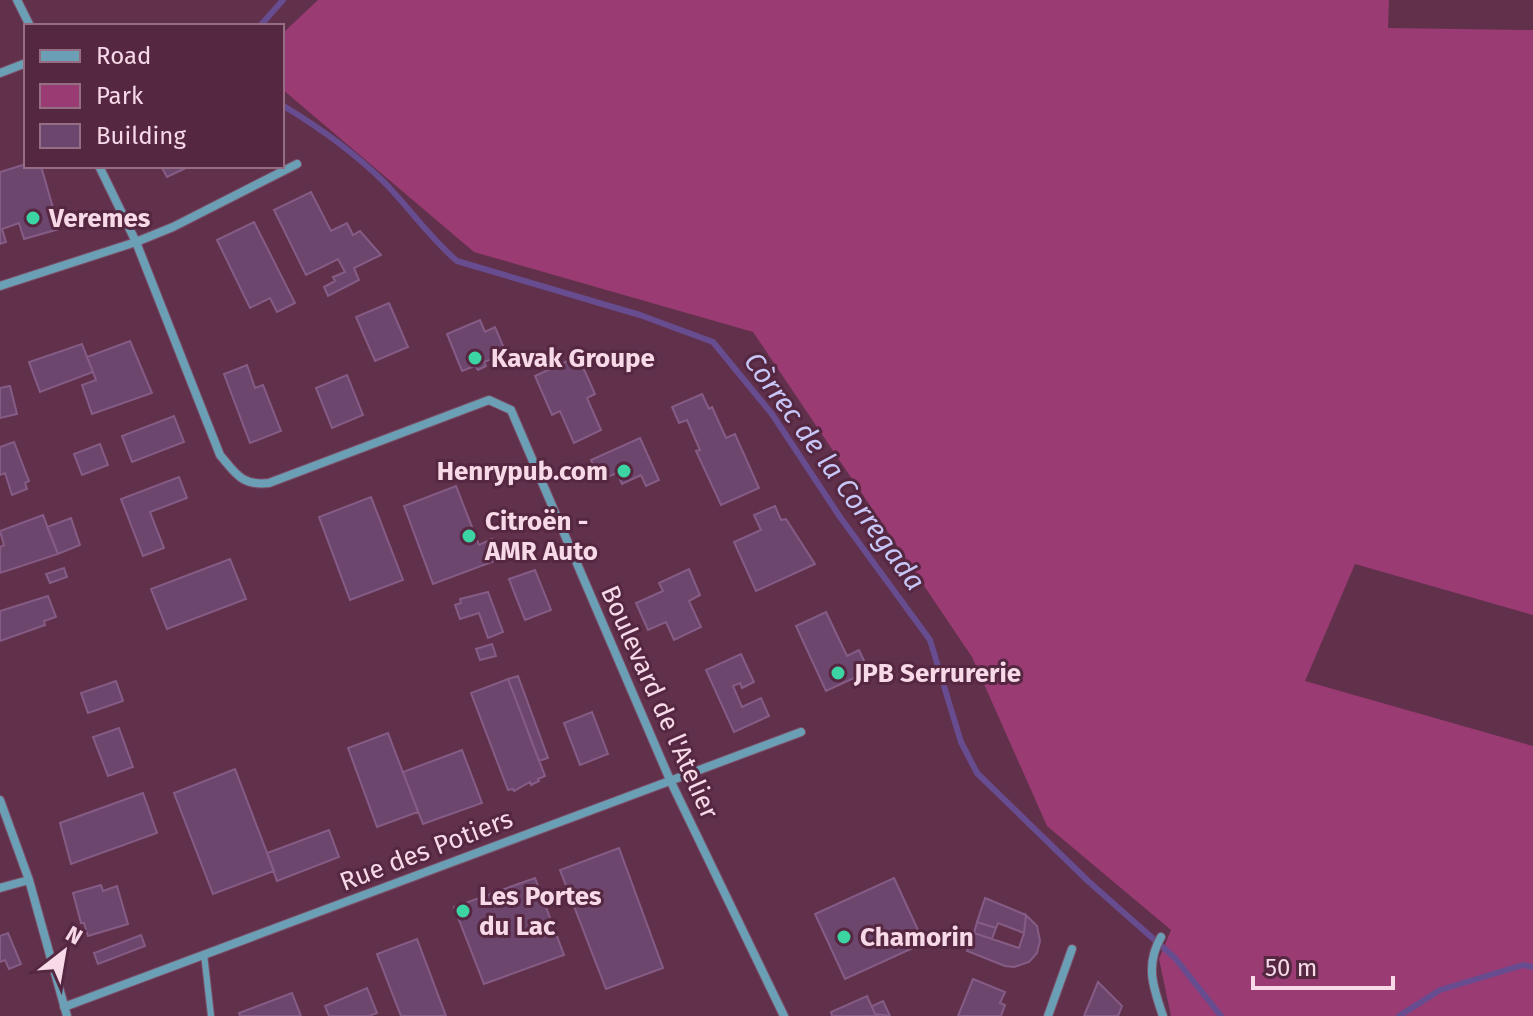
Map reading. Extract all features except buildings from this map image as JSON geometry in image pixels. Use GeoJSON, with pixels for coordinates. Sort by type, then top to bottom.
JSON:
{"type":"FeatureCollection","features":[{"type":"Feature","properties":{"kind":"street"},"geometry":{"type":"LineString","coordinates":[[17,0],[29,24]]}},
{"type":"Feature","properties":{"kind":"street"},"geometry":{"type":"LineString","coordinates":[[0,73],[24,64]]}},
{"type":"Feature","properties":{"kind":"street"},"geometry":{"type":"LineString","coordinates":[[0,286],[173,227],[297,164]]}},
{"type":"Feature","properties":{"kind":"street","name":"Boulevard de l'Atelier"},"geometry":{"type":"LineString","coordinates":[[100,168],[136,242],[220,455],[238,476],[252,485],[269,483],[489,400],[511,410],[670,780],[784,1016]]}},
{"type":"Feature","properties":{"kind":"street","name":"Rue des Potiers"},"geometry":{"type":"LineString","coordinates":[[66,1011],[204,954],[801,732]]}},
{"type":"Feature","properties":{"kind":"street"},"geometry":{"type":"LineString","coordinates":[[0,800],[29,880],[66,1011]]}},
{"type":"Feature","properties":{"kind":"street"},"geometry":{"type":"LineString","coordinates":[[0,888],[29,880]]}},
{"type":"Feature","properties":{"kind":"street"},"geometry":{"type":"LineString","coordinates":[[1161,937],[1154,950],[1153,988],[1163,1016]]}},
{"type":"Feature","properties":{"kind":"street"},"geometry":{"type":"LineString","coordinates":[[1048,1016],[1072,949]]}},
{"type":"Feature","properties":{"kind":"lane"},"geometry":{"type":"LineString","coordinates":[[204,954],[211,1016]]}},
{"type":"Feature","properties":{"kind":"green space"},"geometry":{"type":"Polygon","coordinates":[[[318,0],[1389,0],[1388,28],[1533,30],[1533,615],[1355,564],[1305,681],[1533,746],[1533,1016],[1171,1016],[1159,959],[1171,930],[1047,826],[972,657],[753,332],[474,252],[284,91],[284,32],[318,0]]]}},
{"type":"Feature","properties":{"kind":"waterway","name":"Còrrec de la Corregada"},"geometry":{"type":"LineString","coordinates":[[262,24],[283,0]]}},
{"type":"Feature","properties":{"kind":"waterway","name":"Còrrec de la Corregada"},"geometry":{"type":"LineString","coordinates":[[284,106],[375,173],[457,261],[640,315],[713,342],[772,414],[840,517],[930,640],[961,742],[977,773],[1088,881],[1175,958],[1221,1016]]}},
{"type":"Feature","properties":{"kind":"waterway","name":"Còrrec de la Corregada"},"geometry":{"type":"LineString","coordinates":[[1399,1016],[1440,990],[1523,965],[1533,967]]}},
{"type":"Feature","properties":{"kind":"place","name":"Veremes"},"geometry":{"type":"Point","coordinates":[33,218]}},
{"type":"Feature","properties":{"kind":"place","name":"Kavak Groupe"},"geometry":{"type":"Point","coordinates":[475,358]}},
{"type":"Feature","properties":{"kind":"place","name":"Henrypub.com"},"geometry":{"type":"Point","coordinates":[624,471]}},
{"type":"Feature","properties":{"kind":"place","name":"Citroën - AMR Auto"},"geometry":{"type":"Point","coordinates":[469,536]}},
{"type":"Feature","properties":{"kind":"place","name":"JPB Serrurerie"},"geometry":{"type":"Point","coordinates":[838,673]}},
{"type":"Feature","properties":{"kind":"place","name":"Les Portes du Lac"},"geometry":{"type":"Point","coordinates":[463,911]}},
{"type":"Feature","properties":{"kind":"place","name":"Chamorin"},"geometry":{"type":"Point","coordinates":[844,937]}}]}
